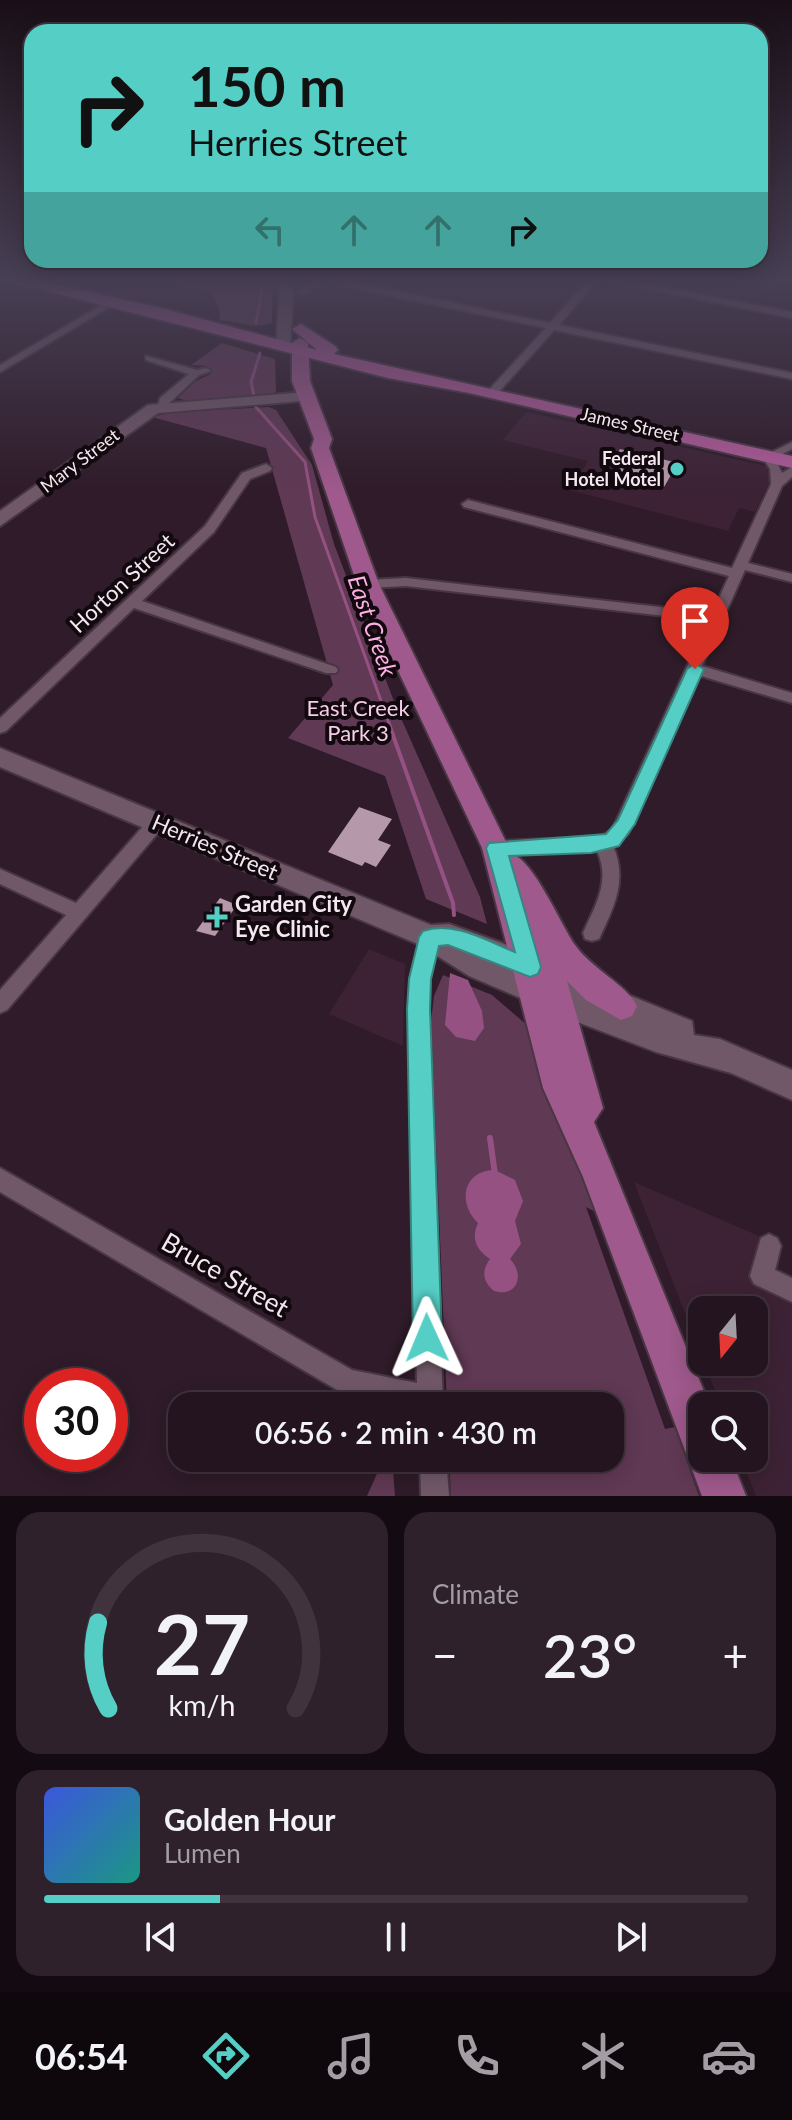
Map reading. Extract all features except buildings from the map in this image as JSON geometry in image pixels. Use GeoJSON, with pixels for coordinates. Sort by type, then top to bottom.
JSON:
{"type":"FeatureCollection","features":[{"type":"Feature","properties":{"kind":"highway","name":"James Street"},"geometry":{"type":"LineString","coordinates":[[329,351],[334,355],[492,393],[792,462]]}},
{"type":"Feature","properties":{"kind":"highway"},"geometry":{"type":"LineString","coordinates":[[299,372],[334,355]]}},
{"type":"Feature","properties":{"kind":"main road"},"geometry":{"type":"LineString","coordinates":[[290,351],[283,380],[298,398]]}},
{"type":"Feature","properties":{"kind":"main road"},"geometry":{"type":"LineString","coordinates":[[298,351],[298,398],[310,441],[320,448],[368,584],[496,848],[543,983]]}},
{"type":"Feature","properties":{"kind":"main road","name":"Mary Street"},"geometry":{"type":"LineString","coordinates":[[0,520],[136,419],[163,406],[298,398]]}},
{"type":"Feature","properties":{"kind":"main road","name":"Herries Street"},"geometry":{"type":"LineString","coordinates":[[0,757],[430,937],[448,953],[621,1006],[675,1028],[731,1059]]}},
{"type":"Feature","properties":{"kind":"main road"},"geometry":{"type":"LineString","coordinates":[[496,848],[519,877],[564,959],[583,979],[621,1006]]}},
{"type":"Feature","properties":{"kind":"main road"},"geometry":{"type":"LineString","coordinates":[[519,877],[543,983],[560,1088],[599,1171],[688,1403]]}},
{"type":"Feature","properties":{"kind":"main road","name":"Herries Street"},"geometry":{"type":"LineString","coordinates":[[543,983],[685,1049],[731,1059],[791,1081]]}},
{"type":"Feature","properties":{"kind":"main road"},"geometry":{"type":"LineString","coordinates":[[715,1472],[724,1496]]}},
{"type":"Feature","properties":{"kind":"street"},"geometry":{"type":"LineString","coordinates":[[0,369],[30,351]]}},
{"type":"Feature","properties":{"kind":"street"},"geometry":{"type":"LineString","coordinates":[[492,393],[530,351]]}},
{"type":"Feature","properties":{"kind":"street"},"geometry":{"type":"LineString","coordinates":[[672,351],[792,376]]}},
{"type":"Feature","properties":{"kind":"street","name":"Mary Street"},"geometry":{"type":"LineString","coordinates":[[150,358],[201,372],[164,400],[163,406]]}},
{"type":"Feature","properties":{"kind":"street"},"geometry":{"type":"LineString","coordinates":[[777,484],[776,469],[768,457],[792,445]]}},
{"type":"Feature","properties":{"kind":"street","name":"Horton Street"},"geometry":{"type":"LineString","coordinates":[[0,727],[210,529],[246,476],[266,468]]}},
{"type":"Feature","properties":{"kind":"street"},"geometry":{"type":"LineString","coordinates":[[496,848],[603,844],[612,841],[625,824],[777,484],[792,471]]}},
{"type":"Feature","properties":{"kind":"street"},"geometry":{"type":"LineString","coordinates":[[468,504],[740,570],[792,578]]}},
{"type":"Feature","properties":{"kind":"street"},"geometry":{"type":"LineString","coordinates":[[368,584],[406,582],[718,618]]}},
{"type":"Feature","properties":{"kind":"street"},"geometry":{"type":"LineString","coordinates":[[133,603],[331,670]]}},
{"type":"Feature","properties":{"kind":"street"},"geometry":{"type":"LineString","coordinates":[[695,669],[792,698]]}},
{"type":"Feature","properties":{"kind":"street"},"geometry":{"type":"LineString","coordinates":[[0,1004],[157,822]]}},
{"type":"Feature","properties":{"kind":"street"},"geometry":{"type":"LineString","coordinates":[[592,933],[614,882],[615,870],[603,844]]}},
{"type":"Feature","properties":{"kind":"street"},"geometry":{"type":"LineString","coordinates":[[0,876],[78,912]]}},
{"type":"Feature","properties":{"kind":"street"},"geometry":{"type":"LineString","coordinates":[[429,1392],[419,1009],[422,969],[430,937]]}},
{"type":"Feature","properties":{"kind":"street","name":"Bruce Street"},"geometry":{"type":"LineString","coordinates":[[0,1179],[348,1382],[388,1392]]}},
{"type":"Feature","properties":{"kind":"street"},"geometry":{"type":"LineString","coordinates":[[769,1246],[762,1276],[792,1290]]}},
{"type":"Feature","properties":{"kind":"street"},"geometry":{"type":"LineString","coordinates":[[434,1472],[435,1496]]}},
{"type":"Feature","properties":{"kind":"shaded area","name":"Federal Hotel Motel"},"geometry":{"type":"Polygon","coordinates":[[[526,412],[771,467],[774,472],[755,512],[739,508],[728,531],[570,490],[588,461],[503,440],[526,412]]]}},
{"type":"Feature","properties":{"kind":"shaded area"},"geometry":{"type":"Polygon","coordinates":[[[369,949],[405,964],[403,1046],[329,1014],[369,949]]]}},
{"type":"Feature","properties":{"kind":"shaded area"},"geometry":{"type":"Polygon","coordinates":[[[450,973],[468,980],[482,1011],[484,1028],[475,1041],[456,1037],[445,1025],[450,973]]]}},
{"type":"Feature","properties":{"kind":"shaded area"},"geometry":{"type":"Polygon","coordinates":[[[495,1170],[515,1180],[523,1201],[515,1221],[521,1244],[510,1259],[517,1271],[517,1283],[509,1291],[502,1292],[494,1291],[487,1284],[484,1272],[490,1259],[476,1243],[478,1223],[471,1215],[466,1197],[470,1181],[476,1175],[495,1170]]]}},
{"type":"Feature","properties":{"kind":"shaded area"},"geometry":{"type":"Polygon","coordinates":[[[634,1182],[759,1236],[750,1280],[792,1301],[792,1496],[756,1496],[747,1472],[768,1472],[768,1392],[716,1392],[709,1376],[768,1376],[768,1296],[688,1296],[688,1321],[634,1182]]]}},
{"type":"Feature","properties":{"kind":"green space"},"geometry":{"type":"Polygon","coordinates":[[[211,351],[248,351],[275,359],[276,392],[263,398],[188,401],[178,398],[196,381],[211,374],[208,366],[191,365],[211,351]]]}},
{"type":"Feature","properties":{"kind":"green space","name":"East Creek Park 3"},"geometry":{"type":"Polygon","coordinates":[[[269,407],[276,410],[312,465],[334,544],[397,709],[480,897],[487,924],[426,899],[385,776],[288,738],[333,685],[266,448],[152,417],[174,412],[269,407]]]}},
{"type":"Feature","properties":{"kind":"green space"},"geometry":{"type":"Polygon","coordinates":[[[443,975],[492,995],[534,1031],[603,1216],[586,1207],[665,1429],[675,1427],[688,1472],[691,1472],[699,1496],[451,1496],[450,1472],[624,1472],[624,1392],[446,1392],[431,1021],[434,996],[443,975]]]}},
{"type":"Feature","properties":{"kind":"green space"},"geometry":{"type":"Polygon","coordinates":[[[378,1472],[393,1472],[395,1496],[367,1496],[378,1472]]]}},
{"type":"Feature","properties":{"kind":"waterway","name":"East Creek"},"geometry":{"type":"LineString","coordinates":[[254,396],[251,382],[260,353]]}},
{"type":"Feature","properties":{"kind":"waterway","name":"East Creek"},"geometry":{"type":"LineString","coordinates":[[255,406],[305,462],[315,517],[390,726]]}},
{"type":"Feature","properties":{"kind":"waterway","name":"East Creek"},"geometry":{"type":"LineString","coordinates":[[389,724],[453,903],[454,915]]}},
{"type":"Feature","properties":{"kind":"waterway","name":"East Creek"},"geometry":{"type":"LineString","coordinates":[[490,1138],[495,1175]]}},
{"type":"Feature","properties":{"kind":"place","name":"Federal Hotel Motel"},"geometry":{"type":"Point","coordinates":[677,469]}},
{"type":"Feature","properties":{"kind":"place","name":"Garden City Eye Clinic"},"geometry":{"type":"Point","coordinates":[217,917]}},
{"type":"Feature","properties":{"kind":"route"},"geometry":{"type":"LineString","coordinates":[[427,1338],[419,1009],[420,979],[430,937],[449,936],[530,967],[496,848],[591,845],[612,841],[625,824],[695,669]]}}]}
